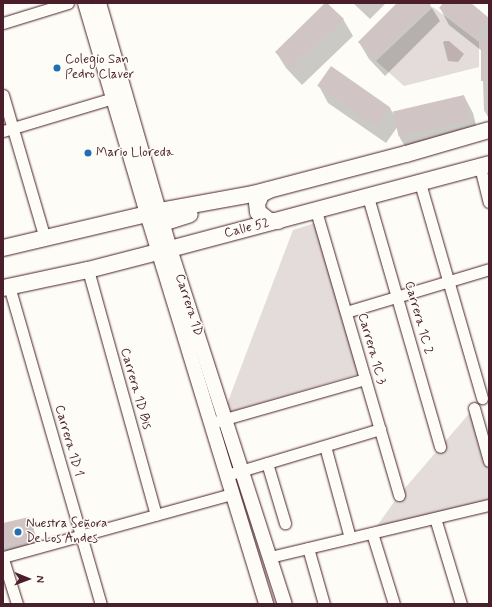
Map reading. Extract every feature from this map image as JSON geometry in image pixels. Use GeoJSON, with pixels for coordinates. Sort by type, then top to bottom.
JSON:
{"type":"FeatureCollection","features":[{"type":"Feature","properties":{"kind":"main road"},"geometry":{"type":"LineString","coordinates":[[3,248],[253,194],[489,130]]}},
{"type":"Feature","properties":{"kind":"main road","name":"Calle 52"},"geometry":{"type":"LineString","coordinates":[[6,287],[88,270],[164,251],[484,165]]}},
{"type":"Feature","properties":{"kind":"main road"},"geometry":{"type":"LineString","coordinates":[[269,190],[259,198],[258,212],[264,219],[273,222],[278,221]]}},
{"type":"Feature","properties":{"kind":"main road"},"geometry":{"type":"LineString","coordinates":[[156,216],[164,251]]}},
{"type":"Feature","properties":{"kind":"street"},"geometry":{"type":"LineString","coordinates":[[3,23],[68,3]]}},
{"type":"Feature","properties":{"kind":"street"},"geometry":{"type":"LineString","coordinates":[[85,3],[113,98],[156,216]]}},
{"type":"Feature","properties":{"kind":"street"},"geometry":{"type":"LineString","coordinates":[[99,3],[156,216]]}},
{"type":"Feature","properties":{"kind":"street"},"geometry":{"type":"LineString","coordinates":[[3,95],[8,130],[45,239]]}},
{"type":"Feature","properties":{"kind":"street"},"geometry":{"type":"LineString","coordinates":[[8,130],[113,98]]}},
{"type":"Feature","properties":{"kind":"street"},"geometry":{"type":"LineString","coordinates":[[484,165],[489,202]]}},
{"type":"Feature","properties":{"kind":"street"},"geometry":{"type":"LineString","coordinates":[[420,183],[482,398]]}},
{"type":"Feature","properties":{"kind":"street","name":"Carrera 1C 2"},"geometry":{"type":"LineString","coordinates":[[368,197],[440,447]]}},
{"type":"Feature","properties":{"kind":"street","name":"Carrera 1C 3"},"geometry":{"type":"LineString","coordinates":[[316,211],[399,495]]}},
{"type":"Feature","properties":{"kind":"street","name":"Carrera 1D"},"geometry":{"type":"LineString","coordinates":[[164,251],[225,419],[285,604]]}},
{"type":"Feature","properties":{"kind":"street","name":"Carrera 1D"},"geometry":{"type":"LineString","coordinates":[[164,251],[211,423],[266,604]]}},
{"type":"Feature","properties":{"kind":"street"},"geometry":{"type":"LineString","coordinates":[[346,312],[489,269]]}},
{"type":"Feature","properties":{"kind":"street","name":"Carrera 1D Bis"},"geometry":{"type":"LineString","coordinates":[[88,270],[156,515]]}},
{"type":"Feature","properties":{"kind":"street","name":"Carrera 1D 1"},"geometry":{"type":"LineString","coordinates":[[6,287],[101,604]]}},
{"type":"Feature","properties":{"kind":"street"},"geometry":{"type":"LineString","coordinates":[[211,423],[365,379]]}},
{"type":"Feature","properties":{"kind":"street"},"geometry":{"type":"LineString","coordinates":[[474,408],[489,461]]}},
{"type":"Feature","properties":{"kind":"street"},"geometry":{"type":"LineString","coordinates":[[227,475],[380,430]]}},
{"type":"Feature","properties":{"kind":"street"},"geometry":{"type":"LineString","coordinates":[[325,446],[350,538]]}},
{"type":"Feature","properties":{"kind":"street"},"geometry":{"type":"LineString","coordinates":[[267,463],[285,523]]}},
{"type":"Feature","properties":{"kind":"street"},"geometry":{"type":"LineString","coordinates":[[17,604],[3,558],[232,494]]}},
{"type":"Feature","properties":{"kind":"street"},"geometry":{"type":"LineString","coordinates":[[270,557],[489,505]]}},
{"type":"Feature","properties":{"kind":"street"},"geometry":{"type":"LineString","coordinates":[[435,518],[461,604]]}},
{"type":"Feature","properties":{"kind":"street"},"geometry":{"type":"LineString","coordinates":[[372,533],[394,604]]}},
{"type":"Feature","properties":{"kind":"street"},"geometry":{"type":"LineString","coordinates":[[308,548],[324,604]]}},
{"type":"Feature","properties":{"kind":"shaded area"},"geometry":{"type":"Polygon","coordinates":[[[433,7],[479,42],[479,67],[404,86],[376,61],[433,7]]]}},
{"type":"Feature","properties":{"kind":"shaded area"},"geometry":{"type":"Polygon","coordinates":[[[449,41],[464,54],[458,62],[448,61],[443,42],[449,41]]]}},
{"type":"Feature","properties":{"kind":"shaded area"},"geometry":{"type":"Polygon","coordinates":[[[315,223],[359,374],[230,412],[227,404],[293,230],[315,223]]]}},
{"type":"Feature","properties":{"kind":"shaded area"},"geometry":{"type":"Polygon","coordinates":[[[474,408],[489,461],[489,505],[372,533],[399,495],[474,408]]]}},
{"type":"Feature","properties":{"kind":"building"},"geometry":{"type":"Polygon","coordinates":[[[325,3],[327,3],[344,19],[292,69],[275,52],[325,3]]]}},
{"type":"Feature","properties":{"kind":"building"},"geometry":{"type":"Polygon","coordinates":[[[397,3],[432,3],[375,60],[358,42],[397,3]]]}},
{"type":"Feature","properties":{"kind":"building"},"geometry":{"type":"Polygon","coordinates":[[[443,3],[449,3],[453,6],[455,3],[471,3],[489,18],[489,20],[475,38],[439,8],[443,3]]]}},
{"type":"Feature","properties":{"kind":"building"},"geometry":{"type":"Polygon","coordinates":[[[481,38],[489,38],[489,81],[481,81],[481,38]]]}},
{"type":"Feature","properties":{"kind":"building"},"geometry":{"type":"Polygon","coordinates":[[[331,66],[390,107],[376,127],[317,86],[331,66]]]}},
{"type":"Feature","properties":{"kind":"building"},"geometry":{"type":"Polygon","coordinates":[[[464,95],[470,120],[399,137],[393,111],[464,95]]]}},
{"type":"Feature","properties":{"kind":"building","name":"Nuestra Señora De Los Andes"},"geometry":{"type":"Polygon","coordinates":[[[29,517],[36,541],[12,547],[3,542],[3,523],[29,517]]]}},
{"type":"Feature","properties":{"kind":"place","name":"Colegio San Pedro Claver"},"geometry":{"type":"Point","coordinates":[57,68]}},
{"type":"Feature","properties":{"kind":"place","name":"Mario Lloreda"},"geometry":{"type":"Point","coordinates":[88,153]}},
{"type":"Feature","properties":{"kind":"place","name":"Nuestra Señora De Los Andes"},"geometry":{"type":"Point","coordinates":[18,532]}}]}
